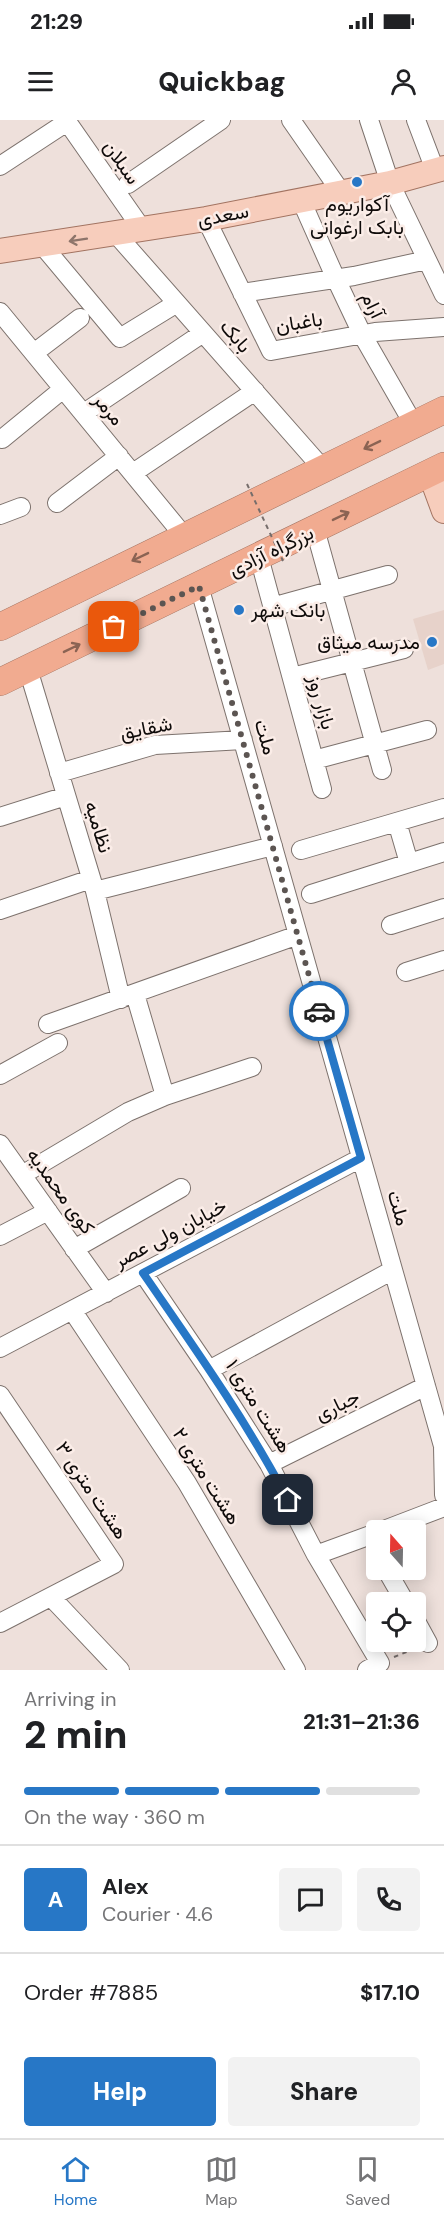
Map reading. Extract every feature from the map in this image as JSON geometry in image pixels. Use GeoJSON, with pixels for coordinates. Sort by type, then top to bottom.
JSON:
{"type":"FeatureCollection","features":[{"type":"Feature","properties":{"kind":"highway"},"geometry":{"type":"LineString","coordinates":[[1,623],[444,410]]}},
{"type":"Feature","properties":{"kind":"highway","name":"بزرگراه آزادی"},"geometry":{"type":"LineString","coordinates":[[0,682],[199,586],[271,559],[315,529],[437,469]]}},
{"type":"Feature","properties":{"kind":"main road","name":"سعدی"},"geometry":{"type":"LineString","coordinates":[[0,251],[206,219],[390,183],[440,169]]}},
{"type":"Feature","properties":{"kind":"main road"},"geometry":{"type":"LineString","coordinates":[[437,469],[443,504]]}},
{"type":"Feature","properties":{"kind":"street"},"geometry":{"type":"LineString","coordinates":[[128,184],[221,120]]}},
{"type":"Feature","properties":{"kind":"street"},"geometry":{"type":"LineString","coordinates":[[291,120],[341,192]]}},
{"type":"Feature","properties":{"kind":"street"},"geometry":{"type":"LineString","coordinates":[[369,120],[390,183],[427,260],[442,284]]}},
{"type":"Feature","properties":{"kind":"street"},"geometry":{"type":"LineString","coordinates":[[416,120],[440,169]]}},
{"type":"Feature","properties":{"kind":"street"},"geometry":{"type":"LineString","coordinates":[[0,166],[67,121]]}},
{"type":"Feature","properties":{"kind":"street","name":"سبلان"},"geometry":{"type":"LineString","coordinates":[[67,121],[142,230]]}},
{"type":"Feature","properties":{"kind":"street","name":"آرام"},"geometry":{"type":"LineString","coordinates":[[302,200],[363,336],[414,424]]}},
{"type":"Feature","properties":{"kind":"street","name":"باغبان"},"geometry":{"type":"LineString","coordinates":[[206,219],[271,351],[375,332],[444,327]]}},
{"type":"Feature","properties":{"kind":"street","name":"بابک"},"geometry":{"type":"LineString","coordinates":[[116,234],[323,469]]}},
{"type":"Feature","properties":{"kind":"street"},"geometry":{"type":"LineString","coordinates":[[43,246],[120,338],[177,303]]}},
{"type":"Feature","properties":{"kind":"street"},"geometry":{"type":"LineString","coordinates":[[242,293],[354,276],[427,260]]}},
{"type":"Feature","properties":{"kind":"street"},"geometry":{"type":"LineString","coordinates":[[34,352],[80,318]]}},
{"type":"Feature","properties":{"kind":"street","name":"مرمر"},"geometry":{"type":"LineString","coordinates":[[3,322],[34,352],[184,536]]}},
{"type":"Feature","properties":{"kind":"street"},"geometry":{"type":"LineString","coordinates":[[84,413],[203,333]]}},
{"type":"Feature","properties":{"kind":"street"},"geometry":{"type":"LineString","coordinates":[[2,439],[63,389]]}},
{"type":"Feature","properties":{"kind":"street"},"geometry":{"type":"LineString","coordinates":[[133,473],[255,391]]}},
{"type":"Feature","properties":{"kind":"street"},"geometry":{"type":"LineString","coordinates":[[57,503],[118,456]]}},
{"type":"Feature","properties":{"kind":"street"},"geometry":{"type":"LineString","coordinates":[[0,515],[21,507]]}},
{"type":"Feature","properties":{"kind":"street"},"geometry":{"type":"LineString","coordinates":[[315,529],[382,770]]}},
{"type":"Feature","properties":{"kind":"street","name":"بازار روز"},"geometry":{"type":"LineString","coordinates":[[271,559],[272,606],[322,789]]}},
{"type":"Feature","properties":{"kind":"street"},"geometry":{"type":"LineString","coordinates":[[272,606],[388,575]]}},
{"type":"Feature","properties":{"kind":"street","name":"ملت"},"geometry":{"type":"LineString","coordinates":[[199,586],[444,1446],[444,1495]]}},
{"type":"Feature","properties":{"kind":"street"},"geometry":{"type":"LineString","coordinates":[[292,677],[404,649]]}},
{"type":"Feature","properties":{"kind":"street","name":"نظامیه"},"geometry":{"type":"LineString","coordinates":[[28,669],[128,996],[165,1096]]}},
{"type":"Feature","properties":{"kind":"street"},"geometry":{"type":"LineString","coordinates":[[314,760],[427,730]]}},
{"type":"Feature","properties":{"kind":"street","name":"شقایق"},"geometry":{"type":"LineString","coordinates":[[59,773],[155,745],[243,740]]}},
{"type":"Feature","properties":{"kind":"street"},"geometry":{"type":"LineString","coordinates":[[0,817],[66,796]]}},
{"type":"Feature","properties":{"kind":"street"},"geometry":{"type":"LineString","coordinates":[[301,850],[444,808]]}},
{"type":"Feature","properties":{"kind":"street"},"geometry":{"type":"LineString","coordinates":[[397,822],[409,863]]}},
{"type":"Feature","properties":{"kind":"street"},"geometry":{"type":"LineString","coordinates":[[0,910],[93,885],[273,846]]}},
{"type":"Feature","properties":{"kind":"street"},"geometry":{"type":"LineString","coordinates":[[311,894],[444,852]]}},
{"type":"Feature","properties":{"kind":"street"},"geometry":{"type":"LineString","coordinates":[[391,925],[444,908]]}},
{"type":"Feature","properties":{"kind":"street"},"geometry":{"type":"LineString","coordinates":[[48,1024],[298,935]]}},
{"type":"Feature","properties":{"kind":"street"},"geometry":{"type":"LineString","coordinates":[[406,972],[444,960]]}},
{"type":"Feature","properties":{"kind":"street"},"geometry":{"type":"LineString","coordinates":[[0,1075],[58,1043]]}},
{"type":"Feature","properties":{"kind":"street"},"geometry":{"type":"LineString","coordinates":[[22,1174],[128,1112],[165,1096],[252,1067]]}},
{"type":"Feature","properties":{"kind":"street","name":"کوی محمدیه"},"geometry":{"type":"LineString","coordinates":[[0,1144],[106,1293]]}},
{"type":"Feature","properties":{"kind":"street","name":"خیابان ولی عصر"},"geometry":{"type":"LineString","coordinates":[[0,1348],[361,1158]]}},
{"type":"Feature","properties":{"kind":"street"},"geometry":{"type":"LineString","coordinates":[[74,1249],[181,1188]]}},
{"type":"Feature","properties":{"kind":"street"},"geometry":{"type":"LineString","coordinates":[[0,1236],[48,1211]]}},
{"type":"Feature","properties":{"kind":"street"},"geometry":{"type":"LineString","coordinates":[[210,1370],[393,1270]]}},
{"type":"Feature","properties":{"kind":"street","name":"هشت متری ۱"},"geometry":{"type":"LineString","coordinates":[[143,1273],[210,1370],[269,1464],[374,1666]]}},
{"type":"Feature","properties":{"kind":"street","name":"هشت متری ۲"},"geometry":{"type":"LineString","coordinates":[[72,1310],[188,1484],[296,1670]]}},
{"type":"Feature","properties":{"kind":"street","name":"جباری"},"geometry":{"type":"LineString","coordinates":[[269,1464],[426,1386]]}},
{"type":"Feature","properties":{"kind":"street","name":"هشت متری ۳"},"geometry":{"type":"LineString","coordinates":[[0,1395],[114,1564],[0,1623]]}},
{"type":"Feature","properties":{"kind":"street"},"geometry":{"type":"LineString","coordinates":[[416,1520],[444,1508]]}},
{"type":"Feature","properties":{"kind":"street"},"geometry":{"type":"LineString","coordinates":[[316,1555],[366,1540]]}},
{"type":"Feature","properties":{"kind":"street"},"geometry":{"type":"LineString","coordinates":[[51,1597],[120,1670]]}},
{"type":"Feature","properties":{"kind":"street"},"geometry":{"type":"LineString","coordinates":[[426,1639],[428,1643]]}},
{"type":"Feature","properties":{"kind":"path"},"geometry":{"type":"LineString","coordinates":[[247,484],[271,559]]}},
{"type":"Feature","properties":{"kind":"path"},"geometry":{"type":"LineString","coordinates":[[374,1666],[428,1643]]}},
{"type":"Feature","properties":{"kind":"shaded area","name":"مدرسه میثاق"},"geometry":{"type":"Polygon","coordinates":[[[444,610],[444,664],[428,670],[413,619],[444,610]]]}},
{"type":"Feature","properties":{"kind":"way so far"},"geometry":{"type":"LineString","coordinates":[[114,627],[199,586],[319,1011]]}},
{"type":"Feature","properties":{"kind":"place","name":"آکواریوم بابک ارغوانی"},"geometry":{"type":"Point","coordinates":[357,182]}},
{"type":"Feature","properties":{"kind":"place","name":"بانک شهر"},"geometry":{"type":"Point","coordinates":[239,610]}},
{"type":"Feature","properties":{"kind":"place","name":"مدرسه میثاق"},"geometry":{"type":"Point","coordinates":[432,642]}},
{"type":"Feature","properties":{"kind":"route"},"geometry":{"type":"LineString","coordinates":[[288,1500],[269,1464],[210,1370],[143,1273],[361,1158],[319,1011]]}}]}
